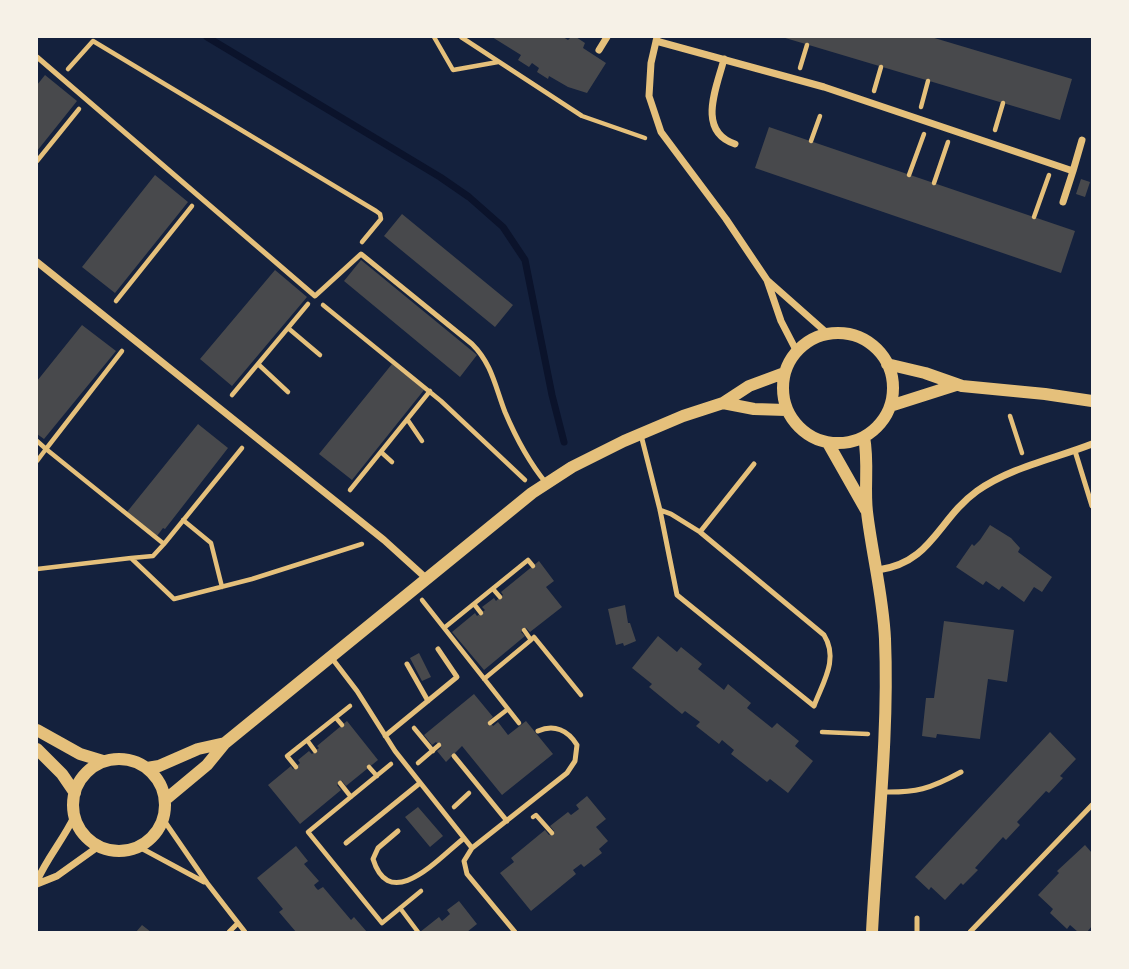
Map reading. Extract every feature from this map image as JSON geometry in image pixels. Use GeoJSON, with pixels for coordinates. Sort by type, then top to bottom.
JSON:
{"type":"FeatureCollection","features":[{"type":"Feature","properties":{"kind":"street"},"geometry":{"type":"LineString","coordinates":[[599,50],[607,37]]}},
{"type":"Feature","properties":{"kind":"street"},"geometry":{"type":"LineString","coordinates":[[828,334],[767,280],[661,132],[649,96],[651,63],[657,39],[870,102],[1073,171]]}},
{"type":"Feature","properties":{"kind":"street"},"geometry":{"type":"LineString","coordinates":[[724,59],[711,113],[714,128],[720,136],[735,144]]}},
{"type":"Feature","properties":{"kind":"street"},"geometry":{"type":"LineString","coordinates":[[1063,202],[1082,140]]}},
{"type":"Feature","properties":{"kind":"street"},"geometry":{"type":"LineString","coordinates":[[37,262],[384,540],[427,579]]}},
{"type":"Feature","properties":{"kind":"street"},"geometry":{"type":"LineString","coordinates":[[767,280],[781,321],[797,352]]}},
{"type":"Feature","properties":{"kind":"street"},"geometry":{"type":"LineString","coordinates":[[838,332],[856,336],[872,344],[892,375],[893,393],[890,406],[878,426],[864,437],[846,443],[828,443],[811,437],[796,425],[786,410],[782,391],[784,373],[792,357],[804,344],[820,335],[828,334],[838,332]]}},
{"type":"Feature","properties":{"kind":"street"},"geometry":{"type":"LineString","coordinates":[[887,364],[925,373],[956,385],[1092,401]]}},
{"type":"Feature","properties":{"kind":"street"},"geometry":{"type":"LineString","coordinates":[[165,800],[207,765],[225,743],[520,502],[547,483],[584,460],[641,433],[723,403],[750,386],[784,373]]}},
{"type":"Feature","properties":{"kind":"street"},"geometry":{"type":"LineString","coordinates":[[890,406],[956,385]]}},
{"type":"Feature","properties":{"kind":"street"},"geometry":{"type":"LineString","coordinates":[[723,403],[754,410],[786,410]]}},
{"type":"Feature","properties":{"kind":"street"},"geometry":{"type":"LineString","coordinates":[[864,437],[868,469],[867,510],[878,570],[885,640],[881,792],[872,932]]}},
{"type":"Feature","properties":{"kind":"street"},"geometry":{"type":"LineString","coordinates":[[828,443],[867,510]]}},
{"type":"Feature","properties":{"kind":"street"},"geometry":{"type":"LineString","coordinates":[[878,570],[899,565],[921,553],[953,513],[976,492],[1027,467],[1092,444]]}},
{"type":"Feature","properties":{"kind":"street"},"geometry":{"type":"LineString","coordinates":[[37,730],[80,754],[103,761],[128,760],[147,768],[159,781],[165,800],[163,819],[152,838],[139,847],[115,850],[99,846],[82,835],[74,817]]}},
{"type":"Feature","properties":{"kind":"street"},"geometry":{"type":"LineString","coordinates":[[147,768],[159,766],[198,749],[225,743]]}},
{"type":"Feature","properties":{"kind":"street"},"geometry":{"type":"LineString","coordinates":[[37,749],[65,778],[75,793]]}},
{"type":"Feature","properties":{"kind":"street"},"geometry":{"type":"LineString","coordinates":[[37,882],[45,863],[64,837],[74,817],[75,793],[79,779],[86,770],[103,761]]}},
{"type":"Feature","properties":{"kind":"street"},"geometry":{"type":"LineString","coordinates":[[37,882],[57,876],[99,846]]}},
{"type":"Feature","properties":{"kind":"lane"},"geometry":{"type":"LineString","coordinates":[[37,57],[314,296],[361,254],[485,357],[505,412],[526,458],[547,483]]}},
{"type":"Feature","properties":{"kind":"lane"},"geometry":{"type":"LineString","coordinates":[[641,433],[677,595],[814,706],[831,663],[830,644],[824,635],[701,532],[671,513],[660,510]]}},
{"type":"Feature","properties":{"kind":"lane"},"geometry":{"type":"LineString","coordinates":[[1075,450],[1092,506]]}},
{"type":"Feature","properties":{"kind":"lane"},"geometry":{"type":"LineString","coordinates":[[701,532],[754,464]]}},
{"type":"Feature","properties":{"kind":"lane"},"geometry":{"type":"LineString","coordinates":[[385,736],[457,677],[438,649]]}},
{"type":"Feature","properties":{"kind":"lane"},"geometry":{"type":"LineString","coordinates":[[331,657],[385,736],[472,848]]}},
{"type":"Feature","properties":{"kind":"lane"},"geometry":{"type":"LineString","coordinates":[[407,664],[428,701]]}},
{"type":"Feature","properties":{"kind":"lane"},"geometry":{"type":"LineString","coordinates":[[514,932],[467,874],[464,861],[472,848],[567,773],[575,761],[577,745],[565,731],[553,727],[538,732]]}},
{"type":"Feature","properties":{"kind":"lane"},"geometry":{"type":"LineString","coordinates":[[454,756],[507,821]]}},
{"type":"Feature","properties":{"kind":"lane"},"geometry":{"type":"LineString","coordinates":[[881,792],[912,793],[939,784],[961,772]]}},
{"type":"Feature","properties":{"kind":"lane"},"geometry":{"type":"LineString","coordinates":[[346,843],[420,783]]}},
{"type":"Feature","properties":{"kind":"lane"},"geometry":{"type":"LineString","coordinates":[[970,932],[1092,805]]}},
{"type":"Feature","properties":{"kind":"lane"},"geometry":{"type":"LineString","coordinates":[[163,819],[245,932]]}},
{"type":"Feature","properties":{"kind":"lane"},"geometry":{"type":"LineString","coordinates":[[398,831],[378,848],[373,859],[377,872],[385,880],[397,884],[410,881],[463,839]]}},
{"type":"Feature","properties":{"kind":"lane"},"geometry":{"type":"LineString","coordinates":[[139,847],[207,883]]}},
{"type":"Feature","properties":{"kind":"lane"},"geometry":{"type":"LineString","coordinates":[[917,918],[917,932]]}},
{"type":"Feature","properties":{"kind":"lane"},"geometry":{"type":"LineString","coordinates":[[229,932],[238,923]]}},
{"type":"Feature","properties":{"kind":"path"},"geometry":{"type":"LineString","coordinates":[[434,37],[453,70],[499,61]]}},
{"type":"Feature","properties":{"kind":"path"},"geometry":{"type":"LineString","coordinates":[[461,37],[582,116],[645,138]]}},
{"type":"Feature","properties":{"kind":"path"},"geometry":{"type":"LineString","coordinates":[[61,77],[93,41],[380,214],[381,219],[358,247],[361,254]]}},
{"type":"Feature","properties":{"kind":"path"},"geometry":{"type":"LineString","coordinates":[[800,69],[807,45]]}},
{"type":"Feature","properties":{"kind":"path"},"geometry":{"type":"LineString","coordinates":[[874,92],[881,67]]}},
{"type":"Feature","properties":{"kind":"path"},"geometry":{"type":"LineString","coordinates":[[921,108],[929,81]]}},
{"type":"Feature","properties":{"kind":"path"},"geometry":{"type":"LineString","coordinates":[[37,161],[86,100]]}},
{"type":"Feature","properties":{"kind":"path"},"geometry":{"type":"LineString","coordinates":[[990,145],[1003,103]]}},
{"type":"Feature","properties":{"kind":"path"},"geometry":{"type":"LineString","coordinates":[[811,141],[820,116]]}},
{"type":"Feature","properties":{"kind":"path"},"geometry":{"type":"LineString","coordinates":[[909,175],[924,134]]}},
{"type":"Feature","properties":{"kind":"path"},"geometry":{"type":"LineString","coordinates":[[934,183],[949,141]]}},
{"type":"Feature","properties":{"kind":"path"},"geometry":{"type":"LineString","coordinates":[[1034,217],[1052,164]]}},
{"type":"Feature","properties":{"kind":"path"},"geometry":{"type":"LineString","coordinates":[[116,301],[199,197]]}},
{"type":"Feature","properties":{"kind":"path"},"geometry":{"type":"LineString","coordinates":[[232,395],[314,296],[328,311],[430,391],[525,481]]}},
{"type":"Feature","properties":{"kind":"path"},"geometry":{"type":"LineString","coordinates":[[288,328],[320,355]]}},
{"type":"Feature","properties":{"kind":"path"},"geometry":{"type":"LineString","coordinates":[[37,461],[122,351]]}},
{"type":"Feature","properties":{"kind":"path"},"geometry":{"type":"LineString","coordinates":[[258,365],[288,392]]}},
{"type":"Feature","properties":{"kind":"path"},"geometry":{"type":"LineString","coordinates":[[350,490],[430,391]]}},
{"type":"Feature","properties":{"kind":"path"},"geometry":{"type":"LineString","coordinates":[[1010,416],[1027,467]]}},
{"type":"Feature","properties":{"kind":"path"},"geometry":{"type":"LineString","coordinates":[[407,419],[422,440]]}},
{"type":"Feature","properties":{"kind":"path"},"geometry":{"type":"LineString","coordinates":[[37,441],[164,544]]}},
{"type":"Feature","properties":{"kind":"path"},"geometry":{"type":"LineString","coordinates":[[37,569],[153,556],[242,448]]}},
{"type":"Feature","properties":{"kind":"path"},"geometry":{"type":"LineString","coordinates":[[381,452],[392,462]]}},
{"type":"Feature","properties":{"kind":"path"},"geometry":{"type":"LineString","coordinates":[[183,520],[211,543],[222,587]]}},
{"type":"Feature","properties":{"kind":"path"},"geometry":{"type":"LineString","coordinates":[[131,558],[174,599],[362,544]]}},
{"type":"Feature","properties":{"kind":"path"},"geometry":{"type":"LineString","coordinates":[[444,628],[528,560],[533,566]]}},
{"type":"Feature","properties":{"kind":"path"},"geometry":{"type":"LineString","coordinates":[[493,589],[500,597]]}},
{"type":"Feature","properties":{"kind":"path"},"geometry":{"type":"LineString","coordinates":[[421,600],[519,723]]}},
{"type":"Feature","properties":{"kind":"path"},"geometry":{"type":"LineString","coordinates":[[474,604],[481,612]]}},
{"type":"Feature","properties":{"kind":"path"},"geometry":{"type":"LineString","coordinates":[[524,630],[531,640]]}},
{"type":"Feature","properties":{"kind":"path"},"geometry":{"type":"LineString","coordinates":[[484,679],[534,638],[581,695]]}},
{"type":"Feature","properties":{"kind":"path"},"geometry":{"type":"LineString","coordinates":[[296,767],[288,756],[350,706]]}},
{"type":"Feature","properties":{"kind":"path"},"geometry":{"type":"LineString","coordinates":[[490,723],[508,709]]}},
{"type":"Feature","properties":{"kind":"path"},"geometry":{"type":"LineString","coordinates":[[335,718],[342,725]]}},
{"type":"Feature","properties":{"kind":"path"},"geometry":{"type":"LineString","coordinates":[[822,732],[868,734]]}},
{"type":"Feature","properties":{"kind":"path"},"geometry":{"type":"LineString","coordinates":[[307,740],[315,751]]}},
{"type":"Feature","properties":{"kind":"path"},"geometry":{"type":"LineString","coordinates":[[418,763],[439,745]]}},
{"type":"Feature","properties":{"kind":"path"},"geometry":{"type":"LineString","coordinates":[[369,767],[377,776]]}},
{"type":"Feature","properties":{"kind":"path"},"geometry":{"type":"LineString","coordinates":[[340,783],[351,797]]}},
{"type":"Feature","properties":{"kind":"path"},"geometry":{"type":"LineString","coordinates":[[454,807],[470,794]]}},
{"type":"Feature","properties":{"kind":"path"},"geometry":{"type":"LineString","coordinates":[[526,823],[536,815],[552,833]]}},
{"type":"Feature","properties":{"kind":"path"},"geometry":{"type":"LineString","coordinates":[[400,908],[418,932]]}},
{"type":"Feature","properties":{"kind":"building"},"geometry":{"type":"Polygon","coordinates":[[[492,37],[563,37],[568,40],[576,37],[585,43],[583,48],[606,63],[587,93],[568,87],[549,76],[548,79],[537,72],[539,68],[532,63],[529,67],[518,60],[521,55],[492,37]]]}},
{"type":"Feature","properties":{"kind":"building"},"geometry":{"type":"Polygon","coordinates":[[[782,37],[931,37],[1072,79],[1060,120],[782,37]]]}},
{"type":"Feature","properties":{"kind":"building"},"geometry":{"type":"Polygon","coordinates":[[[45,75],[77,101],[37,151],[37,85],[45,75]]]}},
{"type":"Feature","properties":{"kind":"building"},"geometry":{"type":"Polygon","coordinates":[[[769,127],[1075,231],[1061,273],[755,168],[769,127]]]}},
{"type":"Feature","properties":{"kind":"building"},"geometry":{"type":"Polygon","coordinates":[[[155,175],[188,202],[115,293],[82,267],[155,175]]]}},
{"type":"Feature","properties":{"kind":"building"},"geometry":{"type":"Polygon","coordinates":[[[1081,179],[1090,182],[1085,197],[1076,194],[1081,179]]]}},
{"type":"Feature","properties":{"kind":"building"},"geometry":{"type":"Polygon","coordinates":[[[402,214],[513,305],[495,327],[384,236],[402,214]]]}},
{"type":"Feature","properties":{"kind":"building"},"geometry":{"type":"Polygon","coordinates":[[[361,260],[477,355],[460,377],[344,281],[361,260]]]}},
{"type":"Feature","properties":{"kind":"building"},"geometry":{"type":"Polygon","coordinates":[[[275,270],[307,297],[232,386],[200,359],[275,270]]]}},
{"type":"Feature","properties":{"kind":"building"},"geometry":{"type":"Polygon","coordinates":[[[82,325],[116,351],[44,439],[37,434],[37,381],[82,325]]]}},
{"type":"Feature","properties":{"kind":"building"},"geometry":{"type":"Polygon","coordinates":[[[392,364],[424,390],[352,480],[319,454],[392,364]]]}},
{"type":"Feature","properties":{"kind":"building"},"geometry":{"type":"Polygon","coordinates":[[[198,424],[228,448],[157,536],[127,512],[198,424]]]}},
{"type":"Feature","properties":{"kind":"building"},"geometry":{"type":"Polygon","coordinates":[[[990,525],[1011,538],[1020,548],[1018,552],[1052,577],[1042,592],[1034,587],[1024,602],[1002,586],[999,590],[986,581],[983,585],[956,567],[990,525]]]}},
{"type":"Feature","properties":{"kind":"building"},"geometry":{"type":"Polygon","coordinates":[[[539,561],[554,581],[546,587],[562,607],[530,632],[526,628],[521,632],[525,636],[484,670],[452,632],[475,613],[477,616],[485,610],[482,607],[494,598],[496,601],[503,595],[501,592],[539,561]]]}},
{"type":"Feature","properties":{"kind":"building"},"geometry":{"type":"Polygon","coordinates":[[[625,605],[628,623],[636,641],[624,646],[623,643],[616,645],[608,609],[625,605]]]}},
{"type":"Feature","properties":{"kind":"building"},"geometry":{"type":"Polygon","coordinates":[[[944,621],[1014,630],[1007,682],[988,679],[980,739],[937,734],[936,738],[922,736],[926,698],[934,698],[944,621]]]}},
{"type":"Feature","properties":{"kind":"building"},"geometry":{"type":"Polygon","coordinates":[[[658,636],[677,652],[681,647],[702,664],[698,669],[724,690],[728,684],[751,703],[747,708],[772,728],[777,723],[799,741],[795,746],[813,761],[788,793],[770,779],[767,782],[731,754],[734,750],[722,740],[719,744],[696,726],[700,722],[685,711],[682,714],[649,687],[652,684],[632,668],[658,636]]]}},
{"type":"Feature","properties":{"kind":"building"},"geometry":{"type":"Polygon","coordinates":[[[419,653],[431,677],[422,681],[410,658],[419,653]]]}},
{"type":"Feature","properties":{"kind":"building"},"geometry":{"type":"Polygon","coordinates":[[[474,694],[493,717],[489,721],[493,726],[498,722],[508,735],[526,721],[553,754],[502,795],[462,746],[446,762],[437,751],[441,748],[436,742],[432,745],[424,735],[474,694]]]}},
{"type":"Feature","properties":{"kind":"building"},"geometry":{"type":"Polygon","coordinates":[[[347,721],[378,760],[346,786],[342,781],[337,785],[341,790],[300,824],[268,785],[291,766],[293,769],[300,763],[298,760],[309,751],[312,754],[319,748],[317,746],[347,721]]]}},
{"type":"Feature","properties":{"kind":"building"},"geometry":{"type":"Polygon","coordinates":[[[1050,732],[1076,759],[1060,776],[1063,778],[1049,793],[1046,791],[1017,822],[1020,825],[1006,840],[1003,837],[963,885],[961,883],[945,900],[931,887],[929,890],[915,877],[1050,732]]]}},
{"type":"Feature","properties":{"kind":"building"},"geometry":{"type":"Polygon","coordinates":[[[587,796],[606,819],[596,827],[608,841],[599,849],[602,853],[584,867],[581,864],[573,870],[576,874],[531,911],[500,873],[514,862],[511,858],[545,830],[549,835],[554,831],[550,826],[568,812],[571,815],[579,809],[576,805],[587,796]]]}},
{"type":"Feature","properties":{"kind":"building"},"geometry":{"type":"Polygon","coordinates":[[[418,807],[443,836],[430,847],[405,817],[418,807]]]}},
{"type":"Feature","properties":{"kind":"building"},"geometry":{"type":"Polygon","coordinates":[[[1085,845],[1092,853],[1092,926],[1087,932],[1078,932],[1070,925],[1067,929],[1050,913],[1053,909],[1038,895],[1059,873],[1057,871],[1085,845]]]}},
{"type":"Feature","properties":{"kind":"building"},"geometry":{"type":"Polygon","coordinates":[[[296,846],[308,861],[304,864],[319,881],[314,885],[316,888],[318,890],[323,887],[351,920],[354,917],[367,932],[296,932],[279,912],[283,909],[257,878],[296,846]]]}},
{"type":"Feature","properties":{"kind":"building"},"geometry":{"type":"Polygon","coordinates":[[[459,901],[477,924],[467,932],[420,932],[439,917],[442,921],[450,914],[447,910],[459,901]]]}},
{"type":"Feature","properties":{"kind":"building"},"geometry":{"type":"Polygon","coordinates":[[[142,925],[151,932],[136,932],[142,925]]]}},
{"type":"Feature","properties":{"kind":"waterway"},"geometry":{"type":"LineString","coordinates":[[207,37],[440,177],[469,197],[503,227],[525,260],[564,442]]}}]}
